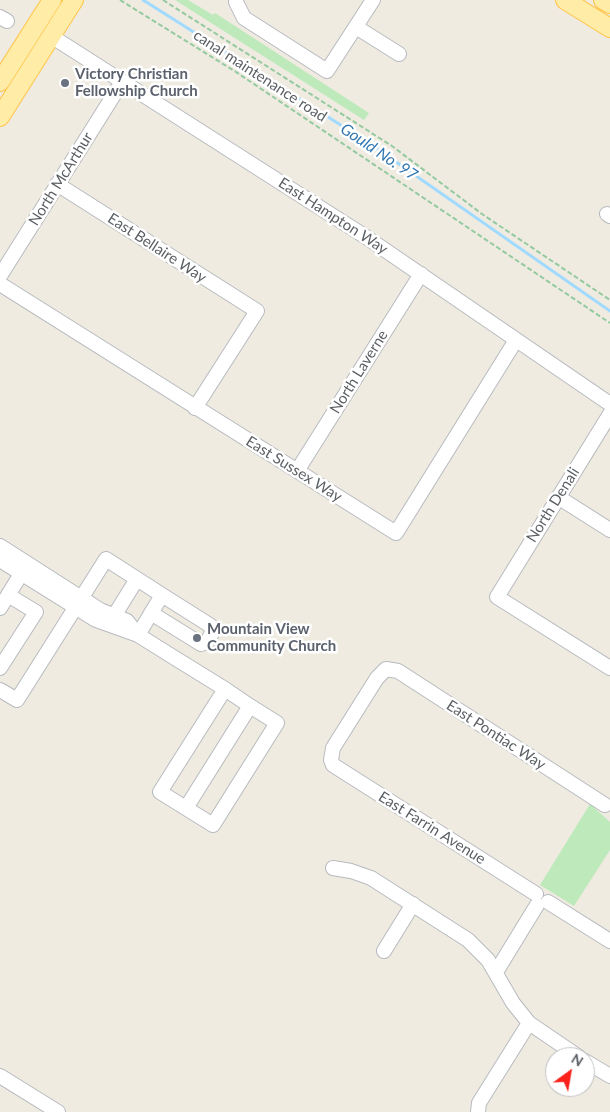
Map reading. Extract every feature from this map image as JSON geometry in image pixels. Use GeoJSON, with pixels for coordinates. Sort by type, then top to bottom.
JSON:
{"type":"FeatureCollection","features":[{"type":"Feature","properties":{"kind":"main road"},"geometry":{"type":"LineString","coordinates":[[0,82],[52,0]]}},
{"type":"Feature","properties":{"kind":"main road"},"geometry":{"type":"LineString","coordinates":[[51,36],[48,29],[50,20],[62,0]]}},
{"type":"Feature","properties":{"kind":"main road"},"geometry":{"type":"LineString","coordinates":[[0,117],[74,0]]}},
{"type":"Feature","properties":{"kind":"main road"},"geometry":{"type":"LineString","coordinates":[[566,0],[610,28]]}},
{"type":"Feature","properties":{"kind":"main road"},"geometry":{"type":"LineString","coordinates":[[603,0],[610,4]]}},
{"type":"Feature","properties":{"kind":"street"},"geometry":{"type":"LineString","coordinates":[[236,2],[244,18],[327,71],[373,0]]}},
{"type":"Feature","properties":{"kind":"street"},"geometry":{"type":"LineString","coordinates":[[356,27],[399,54]]}},
{"type":"Feature","properties":{"kind":"street","name":"East Hampton Way"},"geometry":{"type":"LineString","coordinates":[[51,36],[421,274],[610,404]]}},
{"type":"Feature","properties":{"kind":"street","name":"North McArthur"},"geometry":{"type":"LineString","coordinates":[[0,276],[122,82]]}},
{"type":"Feature","properties":{"kind":"street","name":"East Bellaire Way"},"geometry":{"type":"LineString","coordinates":[[57,184],[257,312],[195,408]]}},
{"type":"Feature","properties":{"kind":"street","name":"North Laverne"},"geometry":{"type":"LineString","coordinates":[[297,470],[421,274]]}},
{"type":"Feature","properties":{"kind":"street","name":"East Sussex Way"},"geometry":{"type":"LineString","coordinates":[[0,284],[396,533],[516,340]]}},
{"type":"Feature","properties":{"kind":"street","name":"North Denali"},"geometry":{"type":"LineString","coordinates":[[610,414],[497,597],[610,668]]}},
{"type":"Feature","properties":{"kind":"street"},"geometry":{"type":"LineString","coordinates":[[558,497],[610,530]]}},
{"type":"Feature","properties":{"kind":"street"},"geometry":{"type":"LineString","coordinates":[[0,546],[25,568],[78,602],[127,621],[138,635]]}},
{"type":"Feature","properties":{"kind":"street"},"geometry":{"type":"LineString","coordinates":[[0,690],[17,700],[106,559],[211,626],[213,630],[207,642],[201,644],[151,613]]}},
{"type":"Feature","properties":{"kind":"street"},"geometry":{"type":"LineString","coordinates":[[0,560],[25,568]]}},
{"type":"Feature","properties":{"kind":"street"},"geometry":{"type":"LineString","coordinates":[[0,608],[25,568]]}},
{"type":"Feature","properties":{"kind":"street"},"geometry":{"type":"LineString","coordinates":[[114,616],[137,579]]}},
{"type":"Feature","properties":{"kind":"street"},"geometry":{"type":"LineString","coordinates":[[0,668],[36,612],[8,595]]}},
{"type":"Feature","properties":{"kind":"street"},"geometry":{"type":"LineString","coordinates":[[138,635],[162,595]]}},
{"type":"Feature","properties":{"kind":"street"},"geometry":{"type":"LineString","coordinates":[[78,602],[96,620],[138,635],[225,689],[277,723],[213,825],[160,792],[225,689]]}},
{"type":"Feature","properties":{"kind":"street","name":"East Pontiac Way"},"geometry":{"type":"LineString","coordinates":[[330,760],[333,748],[377,678],[386,669],[398,671],[608,808]]}},
{"type":"Feature","properties":{"kind":"street"},"geometry":{"type":"LineString","coordinates":[[186,808],[250,706]]}},
{"type":"Feature","properties":{"kind":"street","name":"East Farrin Avenue"},"geometry":{"type":"LineString","coordinates":[[330,760],[338,770],[540,901],[610,941]]}},
{"type":"Feature","properties":{"kind":"street"},"geometry":{"type":"LineString","coordinates":[[333,868],[351,871],[371,878],[468,940],[496,972],[513,1003],[529,1023],[564,1047]]}},
{"type":"Feature","properties":{"kind":"street"},"geometry":{"type":"LineString","coordinates":[[496,972],[540,901]]}},
{"type":"Feature","properties":{"kind":"street"},"geometry":{"type":"LineString","coordinates":[[384,951],[413,904]]}},
{"type":"Feature","properties":{"kind":"street"},"geometry":{"type":"LineString","coordinates":[[478,1112],[479,1103],[529,1023]]}},
{"type":"Feature","properties":{"kind":"street"},"geometry":{"type":"LineString","coordinates":[[595,1067],[610,1076]]}},
{"type":"Feature","properties":{"kind":"street"},"geometry":{"type":"LineString","coordinates":[[0,1076],[58,1112]]}},
{"type":"Feature","properties":{"kind":"path","name":"canal maintenance road"},"geometry":{"type":"LineString","coordinates":[[120,0],[252,83],[610,323]]}},
{"type":"Feature","properties":{"kind":"path","name":"canal maintenance road"},"geometry":{"type":"LineString","coordinates":[[163,0],[392,146],[482,214],[610,300]]}},
{"type":"Feature","properties":{"kind":"green space"},"geometry":{"type":"Polygon","coordinates":[[[175,0],[188,0],[213,15],[215,13],[369,113],[364,120],[175,0]]]}},
{"type":"Feature","properties":{"kind":"green space"},"geometry":{"type":"Polygon","coordinates":[[[590,804],[610,822],[610,850],[574,906],[540,885],[590,804]]]}},
{"type":"Feature","properties":{"kind":"waterway","name":"Gould No. 97"},"geometry":{"type":"LineString","coordinates":[[143,0],[366,141],[610,311]]}},
{"type":"Feature","properties":{"kind":"place","name":"Victory Christian Fellowship Church"},"geometry":{"type":"Point","coordinates":[65,83]}},
{"type":"Feature","properties":{"kind":"place","name":"Mountain View Community Church"},"geometry":{"type":"Point","coordinates":[197,638]}}]}
